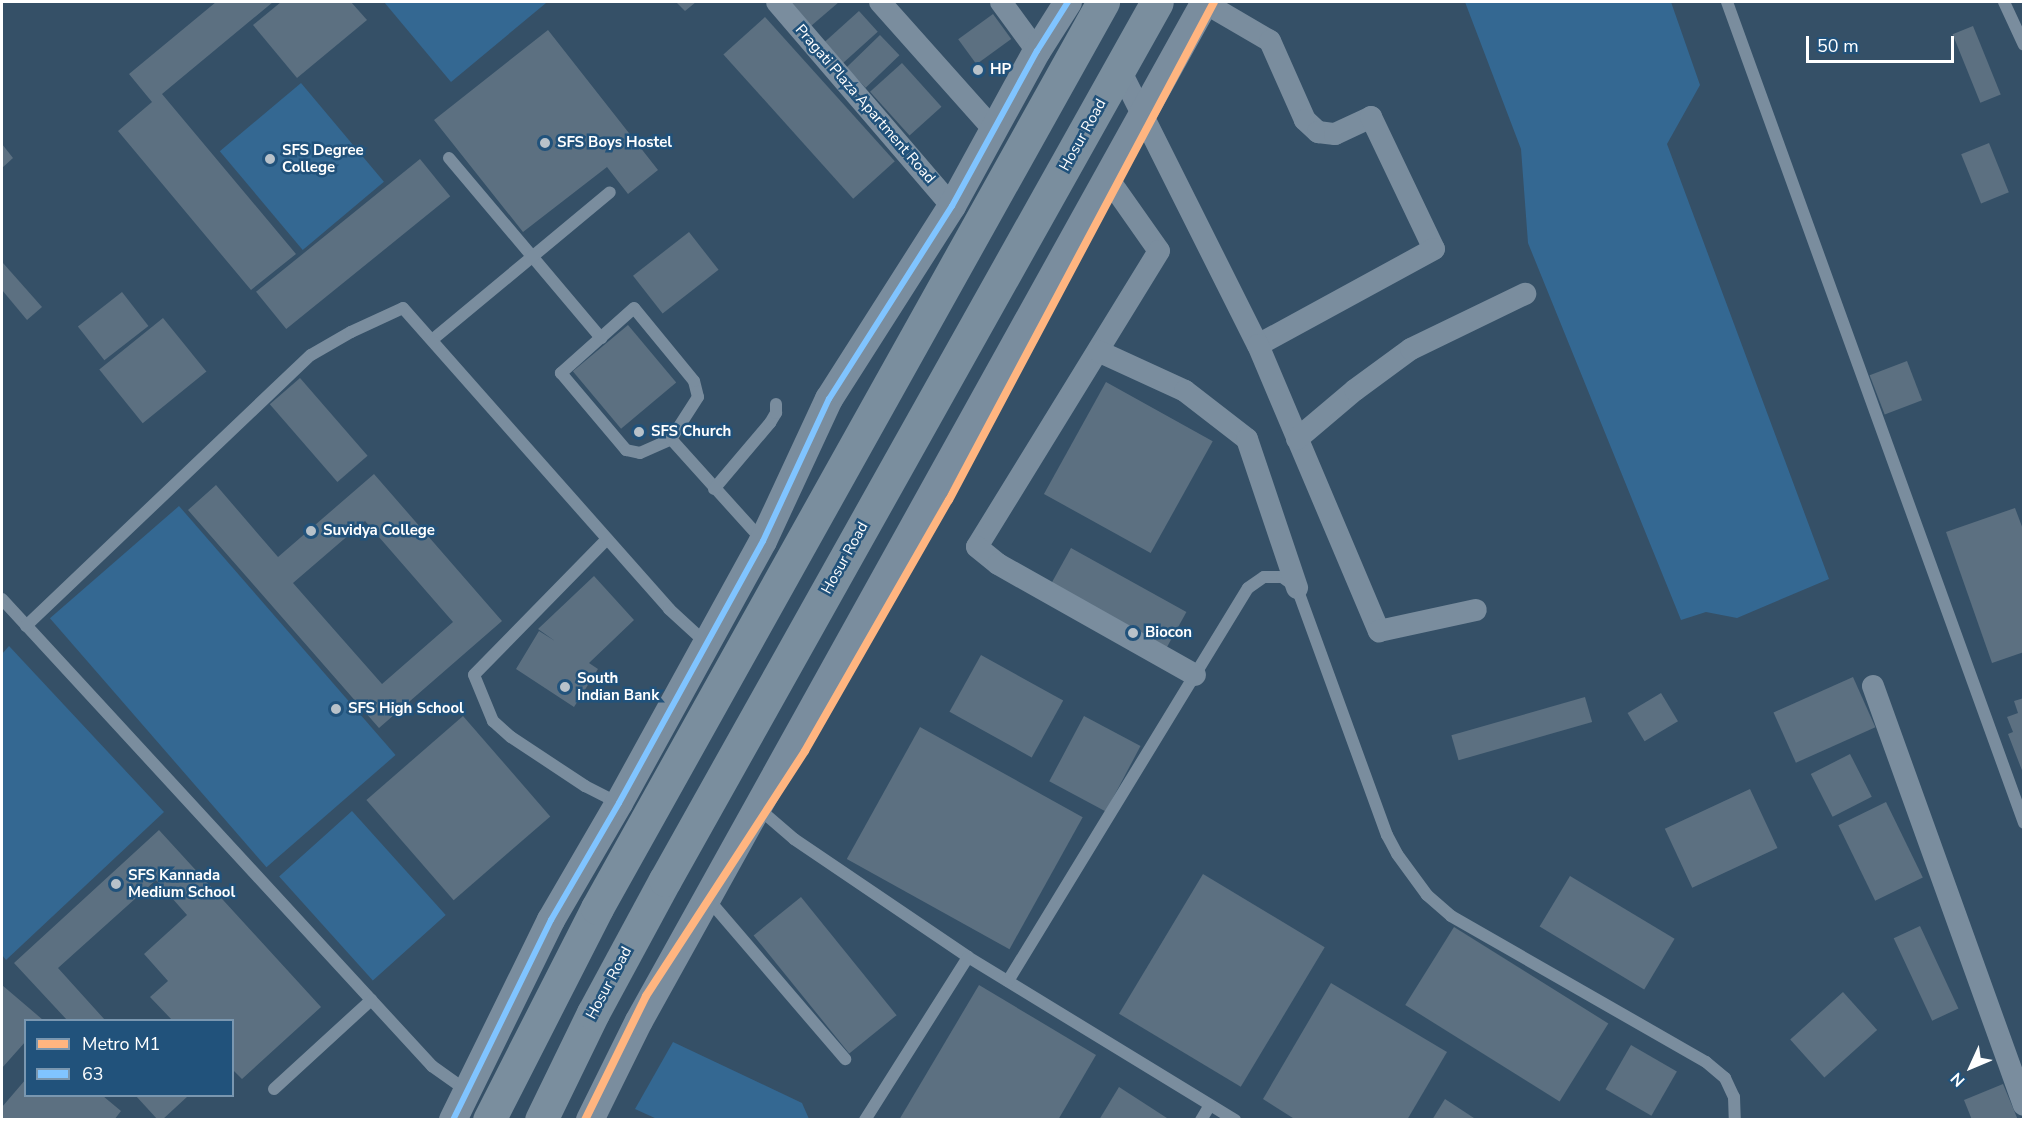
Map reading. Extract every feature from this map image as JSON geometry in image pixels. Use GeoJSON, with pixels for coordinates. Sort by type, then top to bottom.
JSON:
{"type":"FeatureCollection","features":[{"type":"Feature","properties":{"kind":"highway"},"geometry":{"type":"LineString","coordinates":[[489,1119],[597,908],[1102,2]]}},
{"type":"Feature","properties":{"kind":"highway","name":"Hosur Road"},"geometry":{"type":"LineString","coordinates":[[541,1119],[593,1013],[665,880],[1157,2]]}},
{"type":"Feature","properties":{"kind":"street","name":"Pragati Plaza Apartment Road"},"geometry":{"type":"LineString","coordinates":[[777,2],[952,206]]}},
{"type":"Feature","properties":{"kind":"street"},"geometry":{"type":"LineString","coordinates":[[880,2],[993,129]]}},
{"type":"Feature","properties":{"kind":"street"},"geometry":{"type":"LineString","coordinates":[[1001,2],[1037,51]]}},
{"type":"Feature","properties":{"kind":"street"},"geometry":{"type":"LineString","coordinates":[[453,1119],[551,920],[708,645],[763,541],[829,399],[952,206],[1037,51],[1068,2]]}},
{"type":"Feature","properties":{"kind":"street"},"geometry":{"type":"LineString","coordinates":[[590,1119],[639,1021],[1205,2],[1270,41],[1305,120],[1318,132],[1335,134],[1371,117],[1434,249],[1258,345]]}},
{"type":"Feature","properties":{"kind":"street"},"geometry":{"type":"LineString","coordinates":[[1120,70],[1143,111],[1258,345],[1379,631],[1476,610]]}},
{"type":"Feature","properties":{"kind":"street"},"geometry":{"type":"LineString","coordinates":[[1107,177],[1159,251],[977,547],[998,564],[1196,675]]}},
{"type":"Feature","properties":{"kind":"street"},"geometry":{"type":"LineString","coordinates":[[1298,439],[1362,384],[1411,349],[1525,294]]}},
{"type":"Feature","properties":{"kind":"street"},"geometry":{"type":"LineString","coordinates":[[1098,351],[1185,391],[1247,440],[1297,588]]}},
{"type":"Feature","properties":{"kind":"street"},"geometry":{"type":"LineString","coordinates":[[1873,686],[2024,1105]]}},
{"type":"Feature","properties":{"kind":"lane"},"geometry":{"type":"LineString","coordinates":[[1727,2],[2024,823]]}},
{"type":"Feature","properties":{"kind":"lane"},"geometry":{"type":"LineString","coordinates":[[2004,2],[2024,45]]}},
{"type":"Feature","properties":{"kind":"lane"},"geometry":{"type":"LineString","coordinates":[[449,158],[601,339]]}},
{"type":"Feature","properties":{"kind":"lane"},"geometry":{"type":"LineString","coordinates":[[432,340],[610,192]]}},
{"type":"Feature","properties":{"kind":"lane"},"geometry":{"type":"LineString","coordinates":[[26,626],[311,355],[351,332],[403,308],[669,609],[708,645]]}},
{"type":"Feature","properties":{"kind":"lane"},"geometry":{"type":"LineString","coordinates":[[634,308],[694,381],[698,396],[671,439],[640,453],[626,450],[561,373],[634,308]]}},
{"type":"Feature","properties":{"kind":"lane"},"geometry":{"type":"LineString","coordinates":[[714,489],[770,423],[776,413],[776,404]]}},
{"type":"Feature","properties":{"kind":"lane"},"geometry":{"type":"LineString","coordinates":[[671,439],[763,541]]}},
{"type":"Feature","properties":{"kind":"lane"},"geometry":{"type":"LineString","coordinates":[[607,539],[474,675],[493,721],[511,737],[585,786],[619,803]]}},
{"type":"Feature","properties":{"kind":"lane"},"geometry":{"type":"LineString","coordinates":[[1008,981],[1248,588],[1264,578],[1282,577],[1297,588],[1387,835],[1397,854],[1427,895],[1451,916],[1706,1062],[1725,1078],[1734,1097],[1735,1119]]}},
{"type":"Feature","properties":{"kind":"lane"},"geometry":{"type":"LineString","coordinates":[[2,599],[432,1066],[468,1092]]}},
{"type":"Feature","properties":{"kind":"lane"},"geometry":{"type":"LineString","coordinates":[[757,807],[794,838],[968,957],[1235,1119]]}},
{"type":"Feature","properties":{"kind":"lane"},"geometry":{"type":"LineString","coordinates":[[707,898],[845,1059]]}},
{"type":"Feature","properties":{"kind":"lane"},"geometry":{"type":"LineString","coordinates":[[866,1119],[968,957]]}},
{"type":"Feature","properties":{"kind":"lane"},"geometry":{"type":"LineString","coordinates":[[274,1089],[371,1000]]}},
{"type":"Feature","properties":{"kind":"lane"},"geometry":{"type":"LineString","coordinates":[[1201,1119],[1210,1105]]}},
{"type":"Feature","properties":{"kind":"shaded area"},"geometry":{"type":"Polygon","coordinates":[[[384,2],[545,2],[546,3],[451,82],[384,2]]]}},
{"type":"Feature","properties":{"kind":"shaded area"},"geometry":{"type":"Polygon","coordinates":[[[1465,2],[1671,2],[1700,85],[1667,144],[1829,579],[1737,618],[1706,612],[1681,620],[1528,243],[1521,149],[1465,2]]]}},
{"type":"Feature","properties":{"kind":"shaded area"},"geometry":{"type":"Polygon","coordinates":[[[301,83],[384,182],[303,250],[220,151],[301,83]]]}},
{"type":"Feature","properties":{"kind":"shaded area"},"geometry":{"type":"Polygon","coordinates":[[[179,506],[395,755],[266,867],[50,618],[179,506]]]}},
{"type":"Feature","properties":{"kind":"shaded area"},"geometry":{"type":"Polygon","coordinates":[[[9,646],[164,812],[6,960],[2,955],[2,654],[9,646]]]}},
{"type":"Feature","properties":{"kind":"shaded area"},"geometry":{"type":"Polygon","coordinates":[[[352,811],[446,915],[373,981],[279,877],[352,811]]]}},
{"type":"Feature","properties":{"kind":"shaded area"},"geometry":{"type":"Polygon","coordinates":[[[673,1042],[802,1103],[809,1119],[657,1119],[635,1109],[673,1042]]]}},
{"type":"Feature","properties":{"kind":"building"},"geometry":{"type":"Polygon","coordinates":[[[216,2],[273,2],[162,94],[296,254],[251,290],[118,131],[152,102],[129,74],[216,2]]]}},
{"type":"Feature","properties":{"kind":"building"},"geometry":{"type":"Polygon","coordinates":[[[281,2],[351,2],[367,20],[297,78],[253,25],[281,2]]]}},
{"type":"Feature","properties":{"kind":"building"},"geometry":{"type":"Polygon","coordinates":[[[676,2],[696,2],[685,11],[676,2]]]}},
{"type":"Feature","properties":{"kind":"building"},"geometry":{"type":"Polygon","coordinates":[[[789,2],[839,2],[811,26],[789,2]]]}},
{"type":"Feature","properties":{"kind":"building"},"geometry":{"type":"Polygon","coordinates":[[[859,11],[878,32],[841,65],[822,44],[859,11]]]}},
{"type":"Feature","properties":{"kind":"building"},"geometry":{"type":"Polygon","coordinates":[[[993,14],[1011,39],[976,64],[958,39],[993,14]]]}},
{"type":"Feature","properties":{"kind":"building"},"geometry":{"type":"Polygon","coordinates":[[[765,17],[895,161],[853,199],[723,54],[765,17]]]}},
{"type":"Feature","properties":{"kind":"building"},"geometry":{"type":"Polygon","coordinates":[[[1973,26],[2001,95],[1980,103],[1953,34],[1973,26]]]}},
{"type":"Feature","properties":{"kind":"building","name":"SFS Boys Hostel"},"geometry":{"type":"Polygon","coordinates":[[[548,30],[658,170],[628,194],[607,167],[523,232],[434,120],[548,30]]]}},
{"type":"Feature","properties":{"kind":"building"},"geometry":{"type":"Polygon","coordinates":[[[880,35],[899,55],[866,88],[846,68],[880,35]]]}},
{"type":"Feature","properties":{"kind":"building"},"geometry":{"type":"Polygon","coordinates":[[[902,63],[941,107],[910,136],[870,92],[902,63]]]}},
{"type":"Feature","properties":{"kind":"building"},"geometry":{"type":"Polygon","coordinates":[[[1989,143],[2009,192],[1981,203],[1961,154],[1989,143]]]}},
{"type":"Feature","properties":{"kind":"building"},"geometry":{"type":"Polygon","coordinates":[[[2,144],[13,158],[2,168],[2,144]]]}},
{"type":"Feature","properties":{"kind":"building"},"geometry":{"type":"Polygon","coordinates":[[[420,159],[450,196],[286,329],[256,292],[420,159]]]}},
{"type":"Feature","properties":{"kind":"building"},"geometry":{"type":"Polygon","coordinates":[[[689,232],[719,270],[663,314],[633,276],[689,232]]]}},
{"type":"Feature","properties":{"kind":"building"},"geometry":{"type":"Polygon","coordinates":[[[3,263],[42,307],[27,320],[2,290],[3,263]]]}},
{"type":"Feature","properties":{"kind":"building"},"geometry":{"type":"Polygon","coordinates":[[[122,292],[148,326],[104,360],[78,326],[122,292]]]}},
{"type":"Feature","properties":{"kind":"building"},"geometry":{"type":"Polygon","coordinates":[[[163,318],[206,372],[143,423],[99,370],[163,318]]]}},
{"type":"Feature","properties":{"kind":"building"},"geometry":{"type":"Polygon","coordinates":[[[628,325],[676,382],[621,429],[573,371],[628,325]]]}},
{"type":"Feature","properties":{"kind":"building"},"geometry":{"type":"Polygon","coordinates":[[[1907,361],[1922,400],[1885,415],[1870,375],[1907,361]]]}},
{"type":"Feature","properties":{"kind":"building"},"geometry":{"type":"Polygon","coordinates":[[[300,378],[368,456],[337,482],[270,404],[300,378]]]}},
{"type":"Feature","properties":{"kind":"building"},"geometry":{"type":"Polygon","coordinates":[[[1106,382],[1213,441],[1151,553],[1044,494],[1106,382]]]}},
{"type":"Feature","properties":{"kind":"building"},"geometry":{"type":"Polygon","coordinates":[[[374,474],[502,621],[379,728],[188,510],[216,485],[278,557],[374,474]],[[365,521],[293,583],[382,684],[453,622],[365,521]]]}},
{"type":"Feature","properties":{"kind":"building"},"geometry":{"type":"Polygon","coordinates":[[[2015,508],[2024,532],[2024,652],[1992,663],[1946,532],[2015,508]]]}},
{"type":"Feature","properties":{"kind":"building"},"geometry":{"type":"Polygon","coordinates":[[[1071,548],[1186,612],[1164,653],[1048,589],[1071,548]]]}},
{"type":"Feature","properties":{"kind":"building"},"geometry":{"type":"Polygon","coordinates":[[[594,576],[634,620],[589,663],[598,669],[574,707],[516,669],[539,631],[555,641],[538,629],[594,576]]]}},
{"type":"Feature","properties":{"kind":"building"},"geometry":{"type":"Polygon","coordinates":[[[981,655],[1063,701],[1032,757],[949,712],[981,655]]]}},
{"type":"Feature","properties":{"kind":"building"},"geometry":{"type":"Polygon","coordinates":[[[1853,677],[1875,727],[1796,763],[1774,712],[1853,677]]]}},
{"type":"Feature","properties":{"kind":"building"},"geometry":{"type":"Polygon","coordinates":[[[1661,693],[1678,721],[1645,741],[1628,713],[1661,693]]]}},
{"type":"Feature","properties":{"kind":"building"},"geometry":{"type":"Polygon","coordinates":[[[1585,697],[1592,722],[1459,760],[1451,735],[1585,697]]]}},
{"type":"Feature","properties":{"kind":"building"},"geometry":{"type":"Polygon","coordinates":[[[2024,698],[2023,773],[2008,734],[2013,732],[2007,717],[2018,713],[2014,701],[2024,698]]]}},
{"type":"Feature","properties":{"kind":"building"},"geometry":{"type":"Polygon","coordinates":[[[463,716],[550,816],[454,900],[366,800],[463,716]]]}},
{"type":"Feature","properties":{"kind":"building"},"geometry":{"type":"Polygon","coordinates":[[[1084,716],[1141,746],[1106,811],[1049,781],[1084,716]]]}},
{"type":"Feature","properties":{"kind":"building"},"geometry":{"type":"Polygon","coordinates":[[[920,727],[1083,817],[1009,949],[847,859],[920,727]]]}},
{"type":"Feature","properties":{"kind":"building"},"geometry":{"type":"Polygon","coordinates":[[[1850,754],[1872,797],[1833,817],[1811,774],[1850,754]]]}},
{"type":"Feature","properties":{"kind":"building"},"geometry":{"type":"Polygon","coordinates":[[[1750,789],[1777,848],[1692,888],[1665,829],[1750,789]]]}},
{"type":"Feature","properties":{"kind":"building"},"geometry":{"type":"Polygon","coordinates":[[[1886,802],[1923,877],[1875,901],[1838,825],[1886,802]]]}},
{"type":"Feature","properties":{"kind":"building"},"geometry":{"type":"Polygon","coordinates":[[[159,830],[321,1007],[242,1079],[234,1071],[234,1019],[171,1019],[150,997],[168,981],[144,954],[187,915],[156,880],[58,968],[104,1019],[66,1019],[14,963],[159,830]]]}},
{"type":"Feature","properties":{"kind":"building"},"geometry":{"type":"Polygon","coordinates":[[[1203,874],[1325,947],[1241,1087],[1119,1014],[1203,874]]]}},
{"type":"Feature","properties":{"kind":"building"},"geometry":{"type":"Polygon","coordinates":[[[1570,876],[1675,939],[1644,989],[1540,927],[1570,876]]]}},
{"type":"Feature","properties":{"kind":"building"},"geometry":{"type":"Polygon","coordinates":[[[801,897],[897,1015],[849,1054],[754,935],[801,897]]]}},
{"type":"Feature","properties":{"kind":"building"},"geometry":{"type":"Polygon","coordinates":[[[1920,926],[1958,1008],[1932,1021],[1894,938],[1920,926]]]}},
{"type":"Feature","properties":{"kind":"building"},"geometry":{"type":"Polygon","coordinates":[[[1454,927],[1608,1023],[1560,1101],[1405,1005],[1454,927]]]}},
{"type":"Feature","properties":{"kind":"building"},"geometry":{"type":"Polygon","coordinates":[[[1331,983],[1447,1052],[1407,1120],[1296,1120],[1263,1099],[1331,983]]]}},
{"type":"Feature","properties":{"kind":"building"},"geometry":{"type":"Polygon","coordinates":[[[2,985],[42,1019],[24,1019],[24,1043],[2,1068],[2,985]]]}},
{"type":"Feature","properties":{"kind":"building"},"geometry":{"type":"Polygon","coordinates":[[[979,985],[1096,1055],[1058,1120],[899,1120],[979,985]]]}},
{"type":"Feature","properties":{"kind":"building"},"geometry":{"type":"Polygon","coordinates":[[[1843,992],[1877,1030],[1824,1077],[1790,1040],[1843,992]]]}},
{"type":"Feature","properties":{"kind":"building"},"geometry":{"type":"Polygon","coordinates":[[[1631,1045],[1677,1072],[1651,1116],[1606,1089],[1631,1045]]]}},
{"type":"Feature","properties":{"kind":"building"},"geometry":{"type":"Polygon","coordinates":[[[24,1081],[24,1097],[104,1097],[121,1111],[114,1120],[2,1120],[2,1107],[24,1081]]]}},
{"type":"Feature","properties":{"kind":"building"},"geometry":{"type":"Polygon","coordinates":[[[2003,1084],[2018,1120],[1972,1120],[1964,1100],[2003,1084]]]}},
{"type":"Feature","properties":{"kind":"building"},"geometry":{"type":"Polygon","coordinates":[[[1119,1087],[1170,1120],[1099,1120],[1119,1087]]]}},
{"type":"Feature","properties":{"kind":"building"},"geometry":{"type":"Polygon","coordinates":[[[137,1097],[187,1097],[162,1120],[158,1120],[137,1097]]]}},
{"type":"Feature","properties":{"kind":"building"},"geometry":{"type":"Polygon","coordinates":[[[1445,1099],[1477,1120],[1432,1120],[1445,1099]]]}},
{"type":"Feature","properties":{"kind":"metro line","name":"M1"},"geometry":{"type":"LineString","coordinates":[[585,1120],[646,996],[805,751],[949,500],[1214,2]]}},
{"type":"Feature","properties":{"kind":"transit line","name":"63"},"geometry":{"type":"LineString","coordinates":[[453,1120],[551,920],[619,803],[763,541],[829,399],[952,206],[1037,51],[1068,2]]}},
{"type":"Feature","properties":{"kind":"place","name":"HP"},"geometry":{"type":"Point","coordinates":[978,70]}},
{"type":"Feature","properties":{"kind":"place","name":"SFS Boys Hostel"},"geometry":{"type":"Point","coordinates":[545,143]}},
{"type":"Feature","properties":{"kind":"place","name":"SFS Degree College"},"geometry":{"type":"Point","coordinates":[270,159]}},
{"type":"Feature","properties":{"kind":"place","name":"SFS Church"},"geometry":{"type":"Point","coordinates":[639,432]}},
{"type":"Feature","properties":{"kind":"place","name":"Suvidya College"},"geometry":{"type":"Point","coordinates":[311,531]}},
{"type":"Feature","properties":{"kind":"place","name":"Biocon"},"geometry":{"type":"Point","coordinates":[1133,633]}},
{"type":"Feature","properties":{"kind":"place","name":"South Indian Bank"},"geometry":{"type":"Point","coordinates":[565,687]}},
{"type":"Feature","properties":{"kind":"place","name":"SFS High School"},"geometry":{"type":"Point","coordinates":[336,709]}},
{"type":"Feature","properties":{"kind":"place","name":"SFS Kannada Medium School"},"geometry":{"type":"Point","coordinates":[116,884]}}]}
